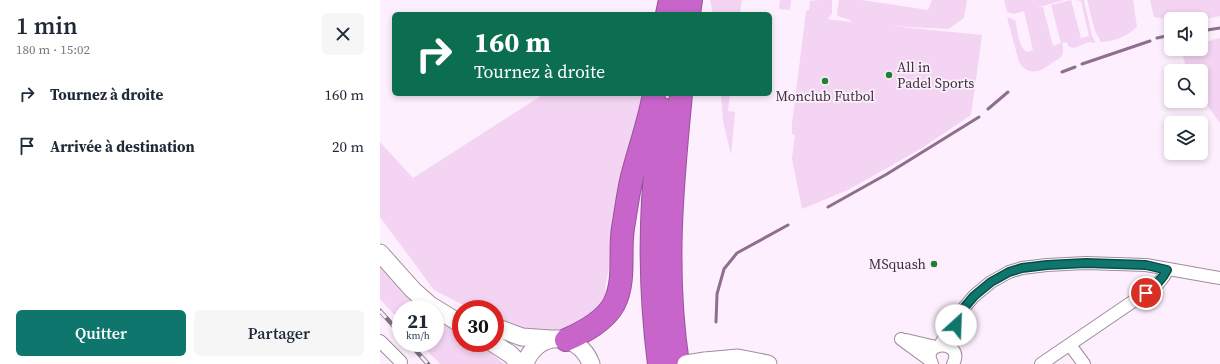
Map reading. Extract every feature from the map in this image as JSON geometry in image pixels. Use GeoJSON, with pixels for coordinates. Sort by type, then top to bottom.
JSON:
{"type":"FeatureCollection","features":[{"type":"Feature","properties":{"kind":"highway"},"geometry":{"type":"LineString","coordinates":[[667,12],[670,0]]}},
{"type":"Feature","properties":{"kind":"highway"},"geometry":{"type":"LineString","coordinates":[[672,12],[674,0]]}},
{"type":"Feature","properties":{"kind":"highway"},"geometry":{"type":"LineString","coordinates":[[689,12],[691,0]]}},
{"type":"Feature","properties":{"kind":"highway"},"geometry":{"type":"LineString","coordinates":[[559,339],[591,327],[608,312],[614,304],[620,283],[622,230],[632,179],[653,96]]}},
{"type":"Feature","properties":{"kind":"highway"},"geometry":{"type":"LineString","coordinates":[[659,364],[655,333],[652,276],[653,200],[663,96]]}},
{"type":"Feature","properties":{"kind":"highway"},"geometry":{"type":"LineString","coordinates":[[678,364],[673,329],[670,265],[671,204],[681,96]]}},
{"type":"Feature","properties":{"kind":"highway"},"geometry":{"type":"LineString","coordinates":[[678,125],[679,288],[683,337],[693,363]]}},
{"type":"Feature","properties":{"kind":"main road"},"geometry":{"type":"LineString","coordinates":[[380,252],[413,290],[430,305],[452,318]]}},
{"type":"Feature","properties":{"kind":"main road"},"geometry":{"type":"LineString","coordinates":[[395,268],[426,292],[452,306]]}},
{"type":"Feature","properties":{"kind":"main road"},"geometry":{"type":"LineString","coordinates":[[504,330],[522,337],[559,339],[577,344],[585,352],[593,364]]}},
{"type":"Feature","properties":{"kind":"main road"},"geometry":{"type":"LineString","coordinates":[[525,364],[533,349],[541,343],[559,339]]}},
{"type":"Feature","properties":{"kind":"main road"},"geometry":{"type":"LineString","coordinates":[[504,350],[520,364]]}},
{"type":"Feature","properties":{"kind":"main road"},"geometry":{"type":"LineString","coordinates":[[693,363],[738,358],[768,364]]}},
{"type":"Feature","properties":{"kind":"street"},"geometry":{"type":"LineString","coordinates":[[932,362],[930,356],[932,351],[938,346],[958,315],[974,296],[991,282],[1009,272],[1022,268],[1086,263],[1146,265],[1167,270],[1220,278]]}},
{"type":"Feature","properties":{"kind":"street"},"geometry":{"type":"LineString","coordinates":[[1041,364],[1157,285],[1167,270]]}},
{"type":"Feature","properties":{"kind":"street"},"geometry":{"type":"LineString","coordinates":[[952,350],[958,315]]}},
{"type":"Feature","properties":{"kind":"street"},"geometry":{"type":"LineString","coordinates":[[932,362],[901,339],[938,346],[947,345],[955,355],[953,364]]}},
{"type":"Feature","properties":{"kind":"street"},"geometry":{"type":"LineString","coordinates":[[380,342],[401,362]]}},
{"type":"Feature","properties":{"kind":"street"},"geometry":{"type":"LineString","coordinates":[[1070,345],[1084,364]]}},
{"type":"Feature","properties":{"kind":"shaded area"},"geometry":{"type":"Polygon","coordinates":[[[710,0],[742,0],[740,12],[713,12],[710,0]]]}},
{"type":"Feature","properties":{"kind":"shaded area"},"geometry":{"type":"Polygon","coordinates":[[[780,0],[791,0],[790,10],[779,9],[780,0]]]}},
{"type":"Feature","properties":{"kind":"shaded area","name":"All in Padel Sports"},"geometry":{"type":"Polygon","coordinates":[[[832,0],[832,14],[827,19],[851,22],[850,20],[838,16],[839,0],[862,0],[928,10],[932,0],[967,0],[964,18],[948,29],[891,26],[982,35],[971,115],[922,148],[848,190],[802,209],[792,159],[795,135],[792,134],[792,124],[806,11],[809,10],[810,1],[832,0]]]}},
{"type":"Feature","properties":{"kind":"shaded area"},"geometry":{"type":"Polygon","coordinates":[[[1004,0],[1064,0],[1036,8],[1043,7],[1053,46],[1061,43],[1051,5],[1071,0],[1081,38],[1089,36],[1081,1],[1075,0],[1084,0],[1095,43],[1089,42],[1074,48],[1068,46],[1067,42],[1062,43],[1063,52],[1059,59],[1041,70],[1027,70],[1019,62],[1007,17],[1015,20],[1020,42],[1024,50],[1027,52],[1033,50],[1024,11],[1014,14],[1007,12],[1004,0]]]}},
{"type":"Feature","properties":{"kind":"shaded area"},"geometry":{"type":"Polygon","coordinates":[[[1087,0],[1133,0],[1137,27],[1120,38],[1101,42],[1095,31],[1087,0]]]}},
{"type":"Feature","properties":{"kind":"shaded area"},"geometry":{"type":"Polygon","coordinates":[[[1150,0],[1220,0],[1220,16],[1208,19],[1208,12],[1164,12],[1164,19],[1154,17],[1150,0]]]}},
{"type":"Feature","properties":{"kind":"shaded area"},"geometry":{"type":"Polygon","coordinates":[[[1220,38],[1220,123],[1208,107],[1208,64],[1185,64],[1183,56],[1208,56],[1208,41],[1220,38]]]}},
{"type":"Feature","properties":{"kind":"shaded area"},"geometry":{"type":"Polygon","coordinates":[[[541,96],[641,96],[641,106],[605,288],[606,304],[575,331],[550,333],[522,330],[504,323],[504,300],[453,300],[434,290],[380,217],[380,142],[413,178],[541,96]]]}},
{"type":"Feature","properties":{"kind":"shaded area"},"geometry":{"type":"Polygon","coordinates":[[[721,96],[730,96],[728,111],[735,112],[731,155],[723,121],[721,96]]]}},
{"type":"Feature","properties":{"kind":"shaded area"},"geometry":{"type":"Polygon","coordinates":[[[380,266],[411,300],[392,300],[392,312],[380,299],[380,266]]]}},
{"type":"Feature","properties":{"kind":"shaded area"},"geometry":{"type":"Polygon","coordinates":[[[444,325],[452,326],[452,352],[490,352],[504,364],[440,364],[429,352],[444,352],[444,325]]]}},
{"type":"Feature","properties":{"kind":"waterway"},"geometry":{"type":"LineString","coordinates":[[1208,30],[1220,28]]}},
{"type":"Feature","properties":{"kind":"waterway"},"geometry":{"type":"LineString","coordinates":[[1157,38],[1164,36]]}},
{"type":"Feature","properties":{"kind":"waterway"},"geometry":{"type":"LineString","coordinates":[[1082,64],[1150,41]]}},
{"type":"Feature","properties":{"kind":"waterway"},"geometry":{"type":"LineString","coordinates":[[1062,72],[1075,67]]}},
{"type":"Feature","properties":{"kind":"waterway"},"geometry":{"type":"LineString","coordinates":[[988,109],[1008,92]]}},
{"type":"Feature","properties":{"kind":"waterway"},"geometry":{"type":"LineString","coordinates":[[828,207],[887,174],[979,117]]}},
{"type":"Feature","properties":{"kind":"waterway"},"geometry":{"type":"LineString","coordinates":[[716,322],[717,294],[724,269],[737,253],[788,225]]}},
{"type":"Feature","properties":{"kind":"railway"},"geometry":{"type":"LineString","coordinates":[[380,311],[392,324]]}},
{"type":"Feature","properties":{"kind":"railway"},"geometry":{"type":"LineString","coordinates":[[417,352],[428,364]]}},
{"type":"Feature","properties":{"kind":"place","name":"All in Padel Sports"},"geometry":{"type":"Point","coordinates":[889,75]}},
{"type":"Feature","properties":{"kind":"place","name":"Monclub Futbol"},"geometry":{"type":"Point","coordinates":[825,81]}},
{"type":"Feature","properties":{"kind":"place","name":"MSquash"},"geometry":{"type":"Point","coordinates":[934,264]}},
{"type":"Feature","properties":{"kind":"route"},"geometry":{"type":"LineString","coordinates":[[956,325],[958,315],[974,296],[991,282],[1009,272],[1022,268],[1086,263],[1146,265],[1167,270],[1157,285],[1146,293]]}}]}
